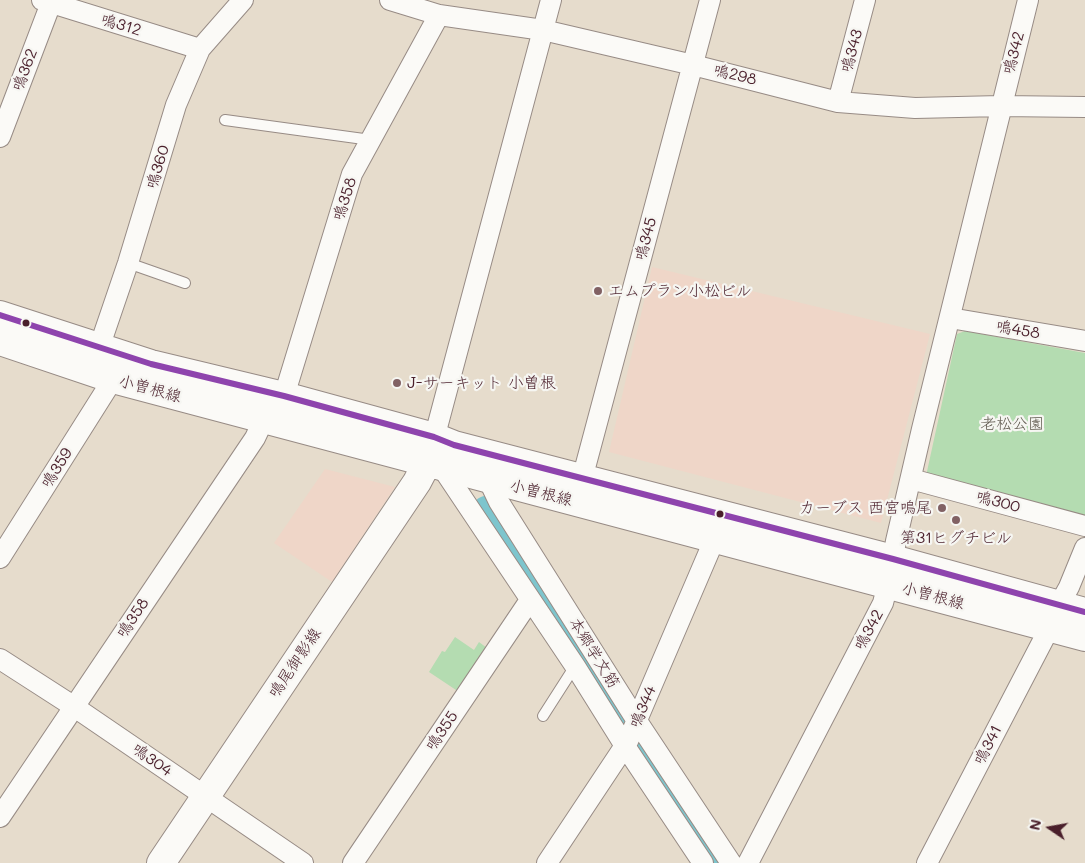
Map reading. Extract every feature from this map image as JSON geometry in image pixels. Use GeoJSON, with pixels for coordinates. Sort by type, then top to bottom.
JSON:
{"type":"FeatureCollection","features":[{"type":"Feature","properties":{"kind":"street","name":"鳴360"},"geometry":{"type":"LineString","coordinates":[[99,348],[128,263],[176,105],[200,49],[243,0]]}},
{"type":"Feature","properties":{"kind":"street","name":"鳴298"},"geometry":{"type":"LineString","coordinates":[[390,0],[439,15],[543,30],[693,65],[838,102],[915,108],[1085,107]]}},
{"type":"Feature","properties":{"kind":"street"},"geometry":{"type":"LineString","coordinates":[[439,453],[551,0]]}},
{"type":"Feature","properties":{"kind":"street","name":"鳴345"},"geometry":{"type":"LineString","coordinates":[[582,478],[710,0]]}},
{"type":"Feature","properties":{"kind":"street","name":"鳴343"},"geometry":{"type":"LineString","coordinates":[[838,102],[865,0]]}},
{"type":"Feature","properties":{"kind":"street","name":"鳴342"},"geometry":{"type":"LineString","coordinates":[[748,863],[883,603],[1000,106],[1028,0]]}},
{"type":"Feature","properties":{"kind":"street","name":"鳴312"},"geometry":{"type":"LineString","coordinates":[[46,2],[200,49]]}},
{"type":"Feature","properties":{"kind":"street","name":"鳴362"},"geometry":{"type":"LineString","coordinates":[[0,137],[46,2]]}},
{"type":"Feature","properties":{"kind":"street","name":"鳴358"},"geometry":{"type":"LineString","coordinates":[[284,396],[352,174],[439,15]]}},
{"type":"Feature","properties":{"kind":"street","name":"小曽根線"},"geometry":{"type":"LineString","coordinates":[[0,315],[151,364],[284,396],[439,453],[488,480],[715,538],[891,572]]}},
{"type":"Feature","properties":{"kind":"street","name":"鳴458"},"geometry":{"type":"LineString","coordinates":[[950,318],[1085,341]]}},
{"type":"Feature","properties":{"kind":"street","name":"小曽根線"},"geometry":{"type":"LineString","coordinates":[[0,341],[113,379],[264,419],[439,453],[582,478],[891,572],[1055,616],[1085,637]]}},
{"type":"Feature","properties":{"kind":"street","name":"鳴359"},"geometry":{"type":"LineString","coordinates":[[0,558],[113,379]]}},
{"type":"Feature","properties":{"kind":"street","name":"鳴358"},"geometry":{"type":"LineString","coordinates":[[0,817],[255,438],[264,419]]}},
{"type":"Feature","properties":{"kind":"street","name":"本郷学文筋"},"geometry":{"type":"LineString","coordinates":[[439,453],[530,600],[575,666],[631,734],[731,863]]}},
{"type":"Feature","properties":{"kind":"street","name":"鳴尾御影線"},"geometry":{"type":"LineString","coordinates":[[161,863],[412,490],[439,453]]}},
{"type":"Feature","properties":{"kind":"street","name":"鳴300"},"geometry":{"type":"LineString","coordinates":[[911,479],[1085,526]]}},
{"type":"Feature","properties":{"kind":"street","name":"本郷学文筋"},"geometry":{"type":"LineString","coordinates":[[488,480],[703,863]]}},
{"type":"Feature","properties":{"kind":"street","name":"鳴344"},"geometry":{"type":"LineString","coordinates":[[547,863],[631,734],[715,538]]}},
{"type":"Feature","properties":{"kind":"street","name":"鳴341"},"geometry":{"type":"LineString","coordinates":[[927,863],[1055,616],[1085,548]]}},
{"type":"Feature","properties":{"kind":"street","name":"鳴355"},"geometry":{"type":"LineString","coordinates":[[353,863],[530,600]]}},
{"type":"Feature","properties":{"kind":"street","name":"小曽根線"},"geometry":{"type":"LineString","coordinates":[[1055,616],[1085,612]]}},
{"type":"Feature","properties":{"kind":"street","name":"鳴304"},"geometry":{"type":"LineString","coordinates":[[0,659],[73,706],[303,863]]}},
{"type":"Feature","properties":{"kind":"lane"},"geometry":{"type":"LineString","coordinates":[[225,120],[371,140]]}},
{"type":"Feature","properties":{"kind":"lane"},"geometry":{"type":"LineString","coordinates":[[128,263],[185,282]]}},
{"type":"Feature","properties":{"kind":"lane"},"geometry":{"type":"LineString","coordinates":[[543,716],[575,666]]}},
{"type":"Feature","properties":{"kind":"shaded area"},"geometry":{"type":"Polygon","coordinates":[[[652,267],[930,334],[881,523],[609,452],[652,267]]]}},
{"type":"Feature","properties":{"kind":"shaded area"},"geometry":{"type":"Polygon","coordinates":[[[325,469],[395,487],[332,582],[274,543],[325,469]]]}},
{"type":"Feature","properties":{"kind":"green space","name":"老松公園"},"geometry":{"type":"Polygon","coordinates":[[[965,331],[1085,353],[1085,518],[926,476],[957,334],[965,331]]]}},
{"type":"Feature","properties":{"kind":"green space"},"geometry":{"type":"Polygon","coordinates":[[[455,637],[474,650],[479,642],[487,648],[459,692],[429,672],[442,651],[445,652],[455,637]]]}},
{"type":"Feature","properties":{"kind":"waterway"},"geometry":{"type":"LineString","coordinates":[[488,513],[715,863]]}},
{"type":"Feature","properties":{"kind":"transit line"},"geometry":{"type":"LineString","coordinates":[[0,315],[151,364],[284,396],[434,437],[454,445],[893,559],[1085,612]]}},
{"type":"Feature","properties":{"kind":"place","name":"エムプラン小松ビル"},"geometry":{"type":"Point","coordinates":[598,291]}},
{"type":"Feature","properties":{"kind":"place","name":"J-サーキット 小曽根"},"geometry":{"type":"Point","coordinates":[397,383]}},
{"type":"Feature","properties":{"kind":"place","name":"カーブス 西宮鳴尾"},"geometry":{"type":"Point","coordinates":[942,508]}},
{"type":"Feature","properties":{"kind":"place","name":"第31ヒグチビル"},"geometry":{"type":"Point","coordinates":[956,520]}}]}
